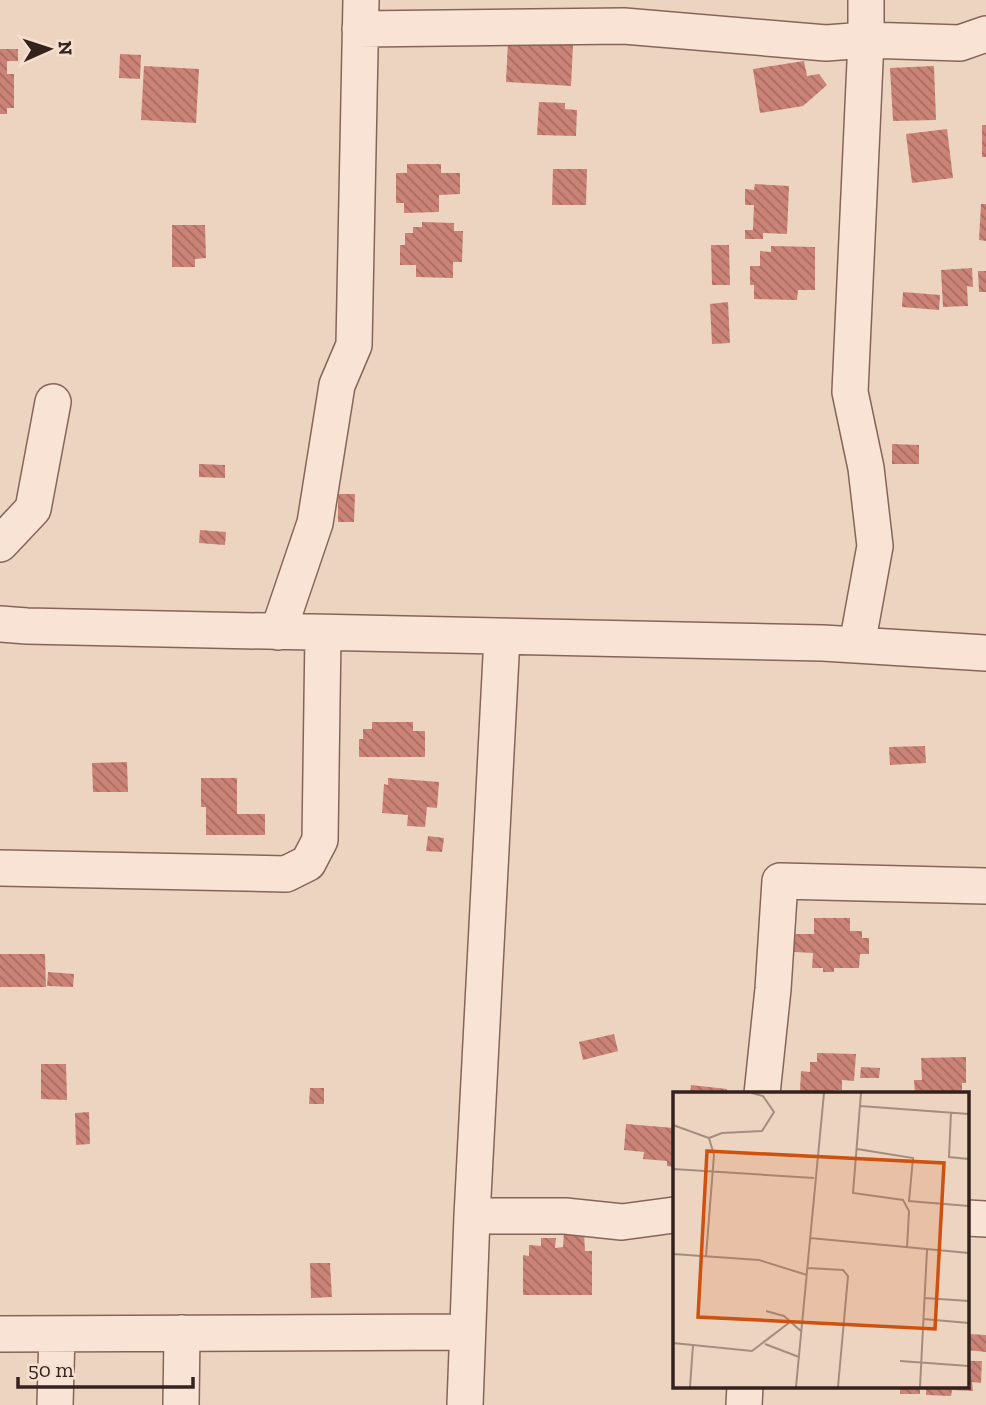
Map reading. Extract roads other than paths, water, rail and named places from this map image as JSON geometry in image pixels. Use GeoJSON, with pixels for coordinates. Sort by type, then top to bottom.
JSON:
{"type":"FeatureCollection","features":[{"type":"Feature","properties":{"kind":"street"},"geometry":{"type":"LineString","coordinates":[[857,645],[875,545],[866,468],[850,392],[866,0]]}},
{"type":"Feature","properties":{"kind":"street"},"geometry":{"type":"LineString","coordinates":[[278,632],[315,523],[337,385],[354,345],[361,15],[624,26],[826,43],[866,40],[960,43],[986,34]]}},
{"type":"Feature","properties":{"kind":"street"},"geometry":{"type":"LineString","coordinates":[[0,544],[33,509],[53,402]]}},
{"type":"Feature","properties":{"kind":"street"},"geometry":{"type":"LineString","coordinates":[[0,624],[857,645],[986,653]]}},
{"type":"Feature","properties":{"kind":"street"},"geometry":{"type":"LineString","coordinates":[[0,868],[286,874],[308,863],[320,840],[323,633]]}},
{"type":"Feature","properties":{"kind":"street"},"geometry":{"type":"LineString","coordinates":[[465,1405],[502,636]]}},
{"type":"Feature","properties":{"kind":"street"},"geometry":{"type":"LineString","coordinates":[[762,1092],[774,989],[780,881],[986,886]]}},
{"type":"Feature","properties":{"kind":"street"},"geometry":{"type":"LineString","coordinates":[[472,1216],[565,1216],[622,1222],[673,1215]]}},
{"type":"Feature","properties":{"kind":"street"},"geometry":{"type":"LineString","coordinates":[[968,1219],[986,1219]]}},
{"type":"Feature","properties":{"kind":"street"},"geometry":{"type":"LineString","coordinates":[[0,1334],[467,1332]]}},
{"type":"Feature","properties":{"kind":"street"},"geometry":{"type":"LineString","coordinates":[[181,1405],[182,1333]]}},
{"type":"Feature","properties":{"kind":"street"},"geometry":{"type":"LineString","coordinates":[[55,1405],[57,1334]]}}]}
